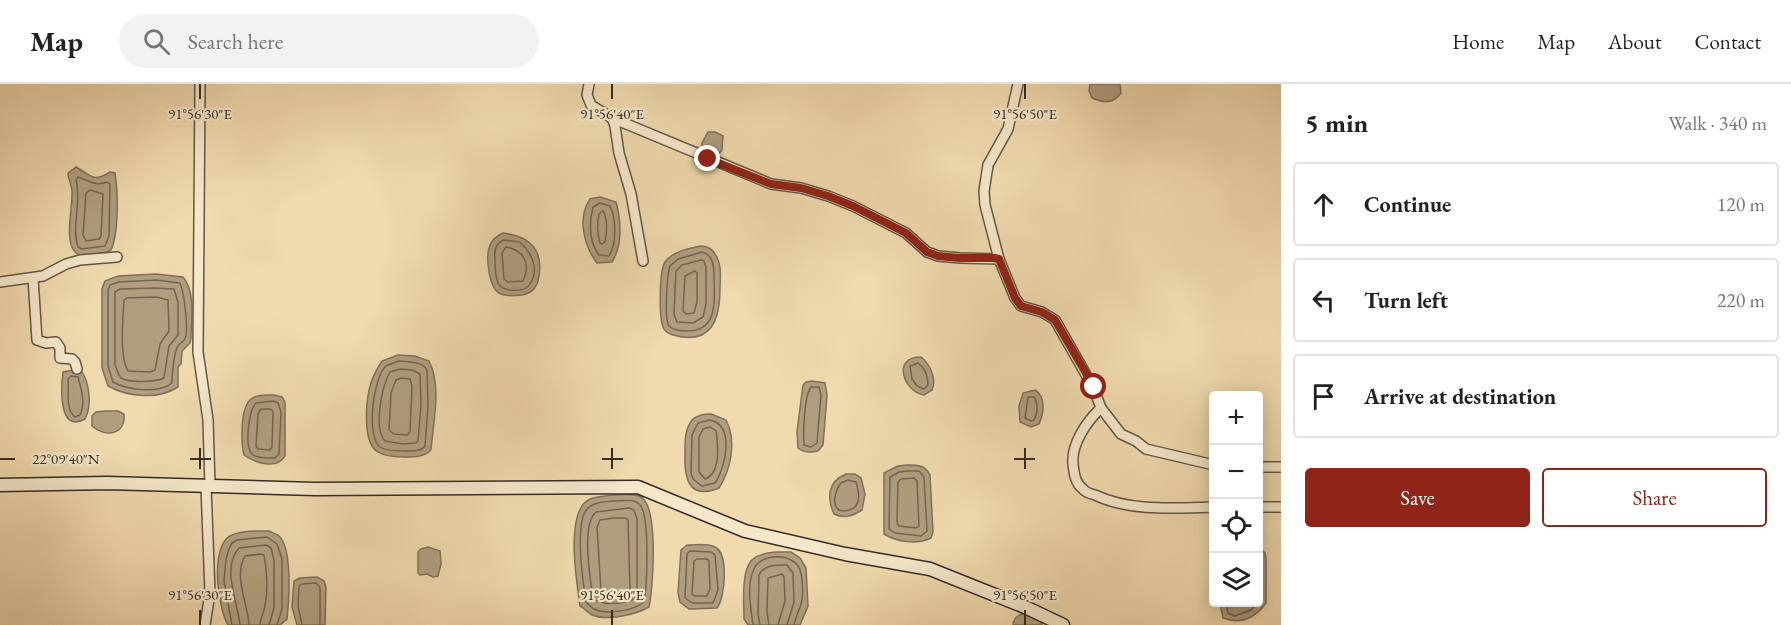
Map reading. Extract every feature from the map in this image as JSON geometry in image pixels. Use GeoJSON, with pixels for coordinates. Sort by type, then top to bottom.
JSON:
{"type":"FeatureCollection","features":[{"type":"Feature","properties":{"kind":"street"},"geometry":{"type":"LineString","coordinates":[[200,84],[198,352],[208,420],[210,593],[205,625]]}},
{"type":"Feature","properties":{"kind":"street"},"geometry":{"type":"LineString","coordinates":[[589,84],[587,95],[591,105],[612,118],[771,184],[801,188],[853,206],[906,233],[927,252],[938,256],[999,259]]}},
{"type":"Feature","properties":{"kind":"street"},"geometry":{"type":"LineString","coordinates":[[1018,84],[1008,129],[988,165],[984,191],[985,206],[999,259],[1015,298],[1021,306],[1042,312],[1055,320],[1094,387],[1101,408],[1121,434],[1146,449],[1209,464]]}},
{"type":"Feature","properties":{"kind":"street"},"geometry":{"type":"LineString","coordinates":[[612,118],[631,194],[643,261]]}},
{"type":"Feature","properties":{"kind":"street"},"geometry":{"type":"LineString","coordinates":[[0,282],[43,276],[66,264],[80,260],[117,257]]}},
{"type":"Feature","properties":{"kind":"street"},"geometry":{"type":"LineString","coordinates":[[33,278],[37,340],[57,342],[60,348],[60,358],[72,359],[77,369]]}},
{"type":"Feature","properties":{"kind":"street"},"geometry":{"type":"LineString","coordinates":[[1101,408],[1081,434],[1072,456],[1074,477],[1083,490],[1120,504],[1155,508],[1209,507]]}},
{"type":"Feature","properties":{"kind":"street"},"geometry":{"type":"LineString","coordinates":[[1263,467],[1281,468]]}},
{"type":"Feature","properties":{"kind":"street"},"geometry":{"type":"LineString","coordinates":[[0,485],[107,483],[315,489],[638,487],[745,531],[845,554],[930,569],[1025,607],[1063,625]]}},
{"type":"Feature","properties":{"kind":"street"},"geometry":{"type":"LineString","coordinates":[[1263,507],[1281,507]]}},
{"type":"Feature","properties":{"kind":"water"},"geometry":{"type":"Polygon","coordinates":[[[1090,84],[1120,84],[1121,93],[1111,101],[1100,101],[1092,98],[1089,91],[1090,84]]]}},
{"type":"Feature","properties":{"kind":"water"},"geometry":{"type":"Polygon","coordinates":[[[708,132],[715,132],[723,136],[722,150],[717,156],[702,151],[702,143],[708,132]]]}},
{"type":"Feature","properties":{"kind":"water"},"geometry":{"type":"Polygon","coordinates":[[[76,167],[96,178],[110,172],[115,173],[117,223],[114,242],[111,250],[107,252],[81,255],[72,247],[69,232],[72,191],[68,173],[76,167]]]}},
{"type":"Feature","properties":{"kind":"water"},"geometry":{"type":"Polygon","coordinates":[[[600,197],[616,202],[618,209],[619,240],[612,262],[597,263],[592,256],[584,232],[586,207],[590,199],[600,197]]]}},
{"type":"Feature","properties":{"kind":"water"},"geometry":{"type":"Polygon","coordinates":[[[503,233],[528,242],[537,253],[540,270],[538,281],[534,289],[528,293],[516,296],[504,295],[499,293],[493,285],[489,271],[489,250],[493,239],[503,233]]]}},
{"type":"Feature","properties":{"kind":"water"},"geometry":{"type":"Polygon","coordinates":[[[702,246],[714,252],[720,266],[718,310],[711,327],[705,333],[697,337],[673,335],[665,330],[662,322],[660,294],[663,267],[668,258],[677,253],[702,246]]]}},
{"type":"Feature","properties":{"kind":"water"},"geometry":{"type":"Polygon","coordinates":[[[156,274],[183,277],[187,283],[192,306],[191,338],[190,343],[182,351],[181,364],[178,367],[178,387],[161,394],[134,395],[108,386],[102,368],[102,289],[105,281],[118,276],[156,274]]]}},
{"type":"Feature","properties":{"kind":"water"},"geometry":{"type":"Polygon","coordinates":[[[398,355],[415,356],[429,361],[433,371],[436,405],[431,450],[419,456],[395,457],[381,454],[373,447],[367,431],[367,402],[372,379],[382,361],[398,355]]]}},
{"type":"Feature","properties":{"kind":"water"},"geometry":{"type":"Polygon","coordinates":[[[921,357],[930,368],[934,381],[932,390],[924,395],[917,393],[906,382],[903,368],[912,359],[921,357]]]}},
{"type":"Feature","properties":{"kind":"water"},"geometry":{"type":"Polygon","coordinates":[[[79,369],[88,386],[89,407],[85,419],[76,422],[70,420],[66,415],[62,388],[63,372],[79,369]]]}},
{"type":"Feature","properties":{"kind":"water"},"geometry":{"type":"Polygon","coordinates":[[[812,381],[825,383],[827,395],[823,445],[818,451],[810,452],[798,448],[797,432],[803,385],[812,381]]]}},
{"type":"Feature","properties":{"kind":"water"},"geometry":{"type":"Polygon","coordinates":[[[1035,390],[1041,397],[1043,410],[1039,424],[1031,427],[1020,422],[1019,406],[1023,393],[1035,390]]]}},
{"type":"Feature","properties":{"kind":"water"},"geometry":{"type":"Polygon","coordinates":[[[274,395],[282,397],[285,402],[285,456],[277,463],[266,464],[244,455],[243,417],[247,403],[253,397],[274,395]]]}},
{"type":"Feature","properties":{"kind":"water"},"geometry":{"type":"Polygon","coordinates":[[[118,411],[124,414],[124,421],[118,430],[108,433],[92,426],[92,416],[96,412],[118,411]]]}},
{"type":"Feature","properties":{"kind":"water"},"geometry":{"type":"Polygon","coordinates":[[[711,414],[726,420],[731,437],[731,455],[727,472],[719,488],[700,491],[694,489],[690,484],[685,469],[686,434],[693,419],[711,414]]]}},
{"type":"Feature","properties":{"kind":"water"},"geometry":{"type":"Polygon","coordinates":[[[898,466],[921,466],[930,475],[933,532],[931,538],[913,542],[901,541],[884,534],[884,473],[898,466]]]}},
{"type":"Feature","properties":{"kind":"water"},"geometry":{"type":"Polygon","coordinates":[[[846,474],[855,474],[861,478],[865,494],[862,510],[845,517],[834,514],[830,502],[830,491],[835,481],[846,474]]]}},
{"type":"Feature","properties":{"kind":"water"},"geometry":{"type":"Polygon","coordinates":[[[613,495],[638,496],[647,504],[652,532],[652,583],[649,607],[629,615],[598,617],[580,606],[575,565],[575,532],[582,506],[592,498],[613,495]]]}},
{"type":"Feature","properties":{"kind":"water"},"geometry":{"type":"Polygon","coordinates":[[[269,531],[278,535],[286,551],[289,574],[287,619],[280,625],[228,625],[221,606],[218,581],[219,556],[222,546],[231,535],[269,531]]]}},
{"type":"Feature","properties":{"kind":"water"},"geometry":{"type":"Polygon","coordinates":[[[687,545],[709,545],[719,551],[724,567],[724,586],[717,608],[689,609],[680,602],[678,592],[681,550],[687,545]]]}},
{"type":"Feature","properties":{"kind":"water"},"geometry":{"type":"Polygon","coordinates":[[[428,547],[440,551],[441,564],[438,576],[418,573],[418,552],[428,547]]]}},
{"type":"Feature","properties":{"kind":"water"},"geometry":{"type":"Polygon","coordinates":[[[1263,551],[1266,558],[1266,603],[1263,606],[1263,551]]]}},
{"type":"Feature","properties":{"kind":"water"},"geometry":{"type":"Polygon","coordinates":[[[777,552],[791,552],[800,558],[806,568],[808,606],[800,625],[748,625],[744,619],[744,581],[748,566],[756,557],[777,552]]]}},
{"type":"Feature","properties":{"kind":"water"},"geometry":{"type":"Polygon","coordinates":[[[317,577],[324,581],[326,587],[325,625],[297,625],[292,607],[294,581],[300,578],[317,577]]]}},
{"type":"Feature","properties":{"kind":"water"},"geometry":{"type":"Polygon","coordinates":[[[1221,607],[1262,607],[1247,619],[1236,621],[1223,618],[1221,607]]]}},
{"type":"Feature","properties":{"kind":"water"},"geometry":{"type":"Polygon","coordinates":[[[1028,613],[1040,619],[1042,625],[1013,625],[1018,616],[1028,613]]]}},
{"type":"Feature","properties":{"kind":"route"},"geometry":{"type":"LineString","coordinates":[[708,159],[771,184],[801,188],[853,206],[906,233],[927,252],[938,256],[999,259],[1015,298],[1021,306],[1042,312],[1055,320],[1094,387]]}}]}
